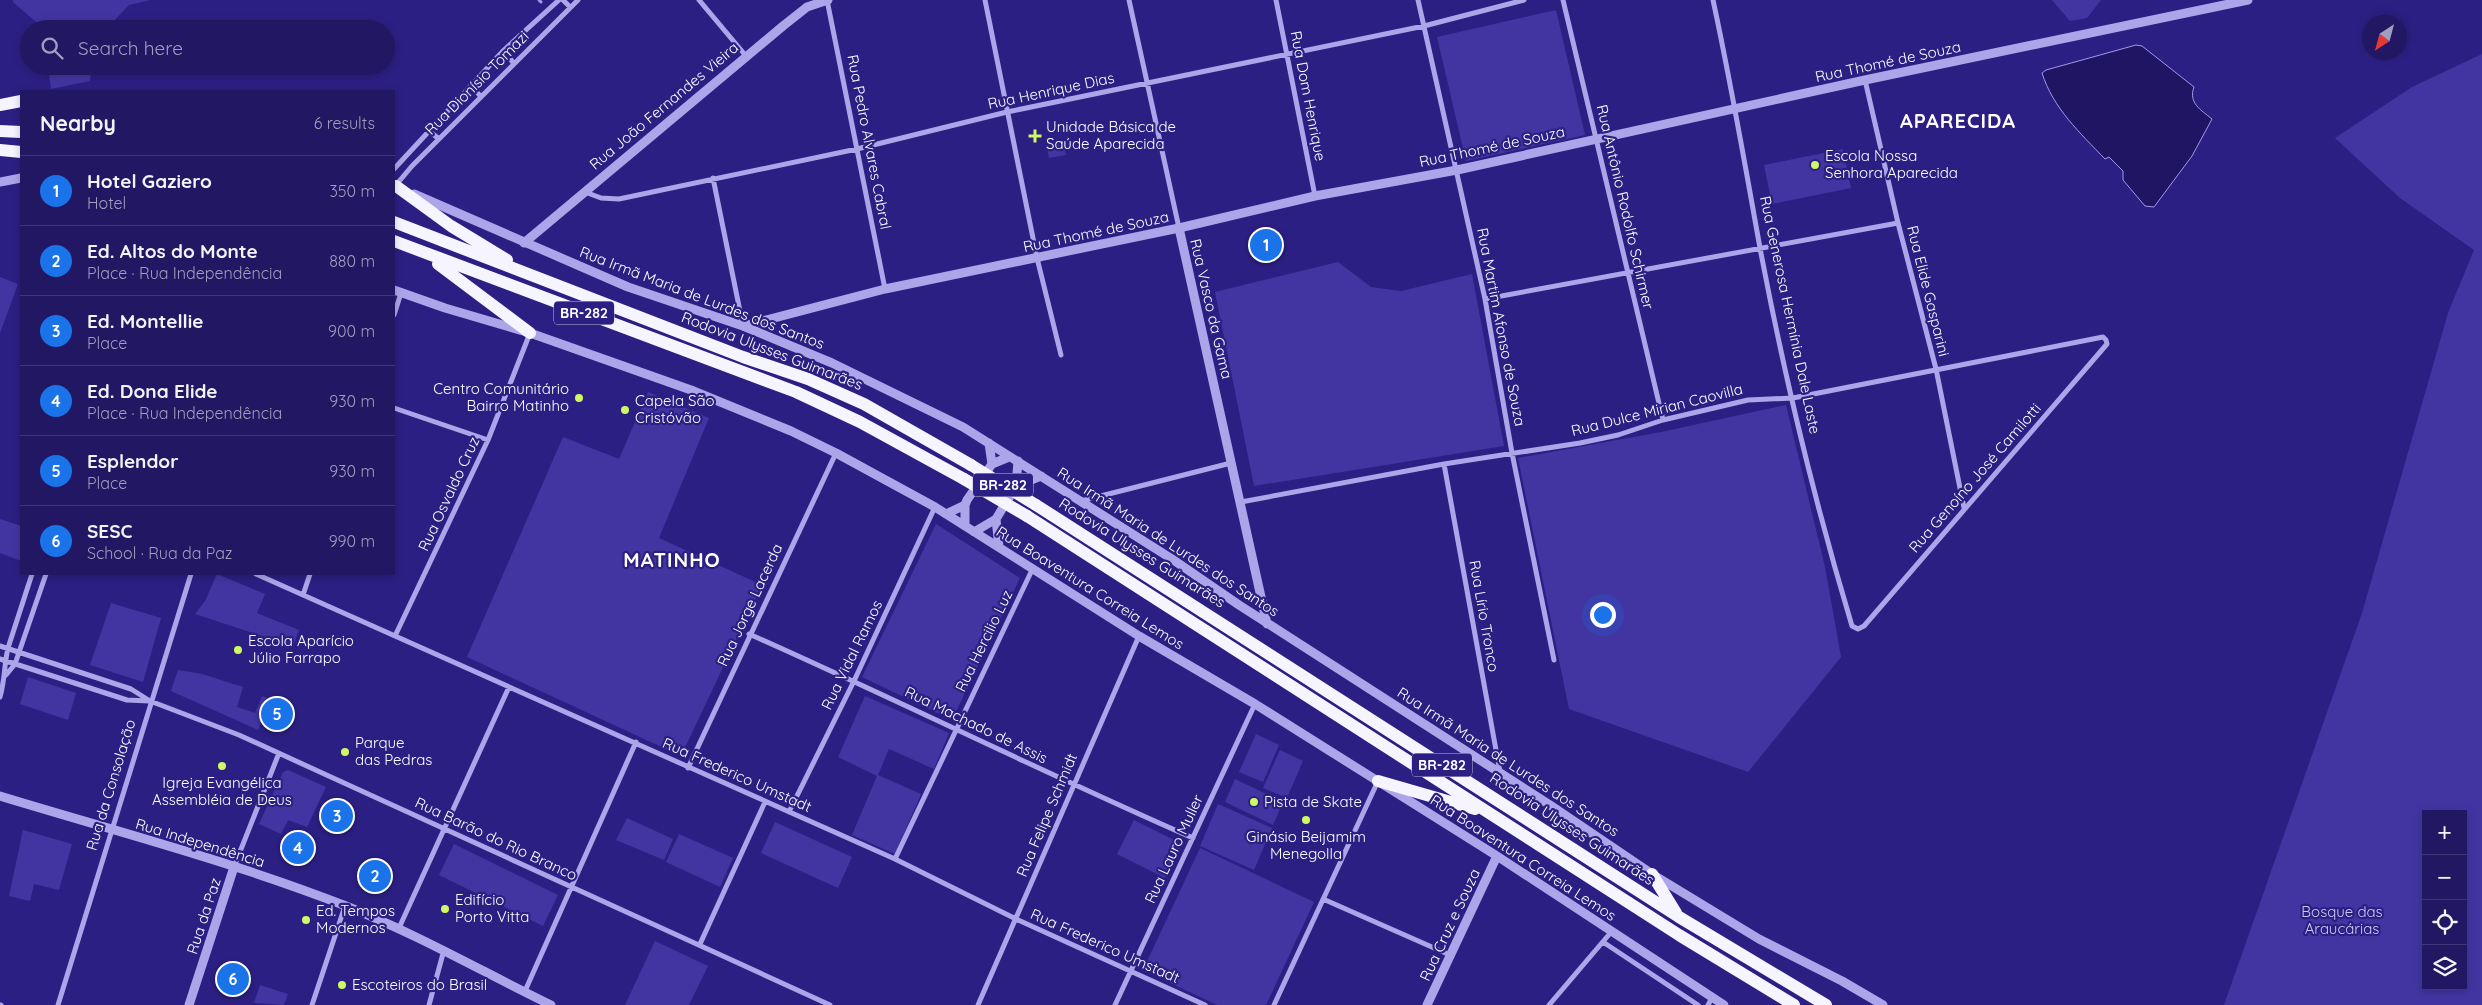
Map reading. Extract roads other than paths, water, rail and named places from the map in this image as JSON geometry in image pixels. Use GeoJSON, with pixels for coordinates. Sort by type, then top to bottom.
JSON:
{"type":"FeatureCollection","features":[{"type":"Feature","properties":{"kind":"highway"},"geometry":{"type":"LineString","coordinates":[[0,105],[20,101]]}},
{"type":"Feature","properties":{"kind":"highway"},"geometry":{"type":"LineString","coordinates":[[0,131],[20,132]]}},
{"type":"Feature","properties":{"kind":"highway"},"geometry":{"type":"LineString","coordinates":[[0,150],[20,152]]}},
{"type":"Feature","properties":{"kind":"highway"},"geometry":{"type":"LineString","coordinates":[[395,185],[451,226],[534,278]]}},
{"type":"Feature","properties":{"kind":"highway","name":"Rodovia Ulysses Guimarães"},"geometry":{"type":"LineString","coordinates":[[395,222],[534,278],[743,357],[808,379],[864,404],[971,465],[1036,505],[1679,917],[1826,1005]]}},
{"type":"Feature","properties":{"kind":"highway","name":"Rodovia Ulysses Guimarães"},"geometry":{"type":"LineString","coordinates":[[395,241],[426,255],[796,392],[860,422],[1027,516],[1490,814],[1794,1005]]}},
{"type":"Feature","properties":{"kind":"highway"},"geometry":{"type":"LineString","coordinates":[[426,255],[530,332]]}},
{"type":"Feature","properties":{"kind":"highway"},"geometry":{"type":"LineString","coordinates":[[1378,781],[1490,814]]}},
{"type":"Feature","properties":{"kind":"highway"},"geometry":{"type":"LineString","coordinates":[[1652,874],[1679,917]]}},
{"type":"Feature","properties":{"kind":"street","name":"Rua Dionísio Tomazi"},"geometry":{"type":"LineString","coordinates":[[395,168],[504,50],[559,0]]}},
{"type":"Feature","properties":{"kind":"street"},"geometry":{"type":"LineString","coordinates":[[563,0],[570,7]]}},
{"type":"Feature","properties":{"kind":"street","name":"Rua Dionísio Tomazi"},"geometry":{"type":"LineString","coordinates":[[395,185],[578,0]]}},
{"type":"Feature","properties":{"kind":"street"},"geometry":{"type":"LineString","coordinates":[[699,0],[746,56]]}},
{"type":"Feature","properties":{"kind":"street","name":"Rua João Fernandes Vieira"},"geometry":{"type":"LineString","coordinates":[[524,243],[583,191],[746,56],[807,8],[827,0]]}},
{"type":"Feature","properties":{"kind":"street","name":"Rua Pedro Alvares Cabral"},"geometry":{"type":"LineString","coordinates":[[827,0],[886,289]]}},
{"type":"Feature","properties":{"kind":"street"},"geometry":{"type":"LineString","coordinates":[[985,0],[1037,258],[1061,355]]}},
{"type":"Feature","properties":{"kind":"street","name":"Rua Vasco da Gama"},"geometry":{"type":"LineString","coordinates":[[1129,0],[1267,624]]}},
{"type":"Feature","properties":{"kind":"street","name":"Rua Dom Henrique"},"geometry":{"type":"LineString","coordinates":[[1276,0],[1315,196]]}},
{"type":"Feature","properties":{"kind":"street","name":"Rua Martim Afonso de Souza"},"geometry":{"type":"LineString","coordinates":[[1418,0],[1485,299],[1512,453],[1554,660]]}},
{"type":"Feature","properties":{"kind":"street","name":"Rua Henrique Dias"},"geometry":{"type":"LineString","coordinates":[[583,191],[600,198],[619,199],[857,148],[1007,112],[1424,26],[1524,0]]}},
{"type":"Feature","properties":{"kind":"street","name":"Rua Antônio Rodolfo Schirmer"},"geometry":{"type":"LineString","coordinates":[[1564,0],[1663,420]]}},
{"type":"Feature","properties":{"kind":"street","name":"Rua Generosa Hermínia Dale Laste"},"geometry":{"type":"LineString","coordinates":[[1713,0],[1736,108],[1760,249],[1793,398],[1833,562],[1852,626],[1858,629]]}},
{"type":"Feature","properties":{"kind":"street","name":"Rua Thomé de Souza"},"geometry":{"type":"LineString","coordinates":[[743,326],[886,289],[1179,228],[1315,196],[1456,170],[1864,80],[2248,0]]}},
{"type":"Feature","properties":{"kind":"street"},"geometry":{"type":"LineString","coordinates":[[504,50],[514,64]]}},
{"type":"Feature","properties":{"kind":"street","name":"Rua Elide Gasparini"},"geometry":{"type":"LineString","coordinates":[[1864,80],[1898,223],[1936,369],[1964,508]]}},
{"type":"Feature","properties":{"kind":"street"},"geometry":{"type":"LineString","coordinates":[[471,85],[481,97]]}},
{"type":"Feature","properties":{"kind":"street"},"geometry":{"type":"LineString","coordinates":[[428,130],[439,139]]}},
{"type":"Feature","properties":{"kind":"street"},"geometry":{"type":"LineString","coordinates":[[0,182],[20,178]]}},
{"type":"Feature","properties":{"kind":"street"},"geometry":{"type":"LineString","coordinates":[[713,178],[743,326]]}},
{"type":"Feature","properties":{"kind":"street","name":"Rua Irmã Maria de Lurdes dos Santos"},"geometry":{"type":"LineString","coordinates":[[395,185],[628,287],[743,326],[832,363],[963,427],[1081,501],[1652,874],[1759,939],[1842,981],[1884,1005]]}},
{"type":"Feature","properties":{"kind":"street"},"geometry":{"type":"LineString","coordinates":[[1485,299],[1898,223]]}},
{"type":"Feature","properties":{"kind":"street"},"geometry":{"type":"LineString","coordinates":[[395,307],[397,292]]}},
{"type":"Feature","properties":{"kind":"street","name":"Rua Boaventura Correia Lemos"},"geometry":{"type":"LineString","coordinates":[[397,292],[530,332],[691,390],[836,453],[935,507],[1139,636],[1255,704],[1497,856],[1612,931],[1710,1002],[1724,1005]]}},
{"type":"Feature","properties":{"kind":"street","name":"Rua Osvaldo Cruz"},"geometry":{"type":"LineString","coordinates":[[395,636],[488,440],[530,332]]}},
{"type":"Feature","properties":{"kind":"street","name":"Rua Dulce Mirian Caovilla"},"geometry":{"type":"LineString","coordinates":[[1241,502],[1444,464],[1618,435],[1663,420],[1748,400],[1793,398],[2103,337],[2106,340]]}},
{"type":"Feature","properties":{"kind":"street","name":"Rua Genoíno José Camilotti"},"geometry":{"type":"LineString","coordinates":[[1858,629],[1864,626],[2107,344],[2106,340]]}},
{"type":"Feature","properties":{"kind":"street"},"geometry":{"type":"LineString","coordinates":[[395,408],[488,440]]}},
{"type":"Feature","properties":{"kind":"street"},"geometry":{"type":"LineString","coordinates":[[989,443],[992,464]]}},
{"type":"Feature","properties":{"kind":"street","name":"Rua Jorge Lacerda"},"geometry":{"type":"LineString","coordinates":[[688,768],[749,634],[836,453]]}},
{"type":"Feature","properties":{"kind":"street"},"geometry":{"type":"LineString","coordinates":[[946,514],[965,505],[992,464],[1009,457]]}},
{"type":"Feature","properties":{"kind":"street"},"geometry":{"type":"LineString","coordinates":[[974,532],[996,519],[1016,486],[1018,461]]}},
{"type":"Feature","properties":{"kind":"street"},"geometry":{"type":"LineString","coordinates":[[1081,501],[1231,462]]}},
{"type":"Feature","properties":{"kind":"street","name":"Rua Lírio Tronco"},"geometry":{"type":"LineString","coordinates":[[1444,464],[1500,773]]}},
{"type":"Feature","properties":{"kind":"street"},"geometry":{"type":"LineString","coordinates":[[1016,486],[1041,476]]}},
{"type":"Feature","properties":{"kind":"street"},"geometry":{"type":"LineString","coordinates":[[965,505],[965,526]]}},
{"type":"Feature","properties":{"kind":"street","name":"Rua Vidal Ramos"},"geometry":{"type":"LineString","coordinates":[[789,812],[854,681],[935,507]]}},
{"type":"Feature","properties":{"kind":"street"},"geometry":{"type":"LineString","coordinates":[[996,519],[999,547]]}},
{"type":"Feature","properties":{"kind":"street","name":"Rua Hercilio Luz"},"geometry":{"type":"LineString","coordinates":[[896,859],[1032,570]]}},
{"type":"Feature","properties":{"kind":"street"},"geometry":{"type":"LineString","coordinates":[[6,675],[3,660],[32,575]]}},
{"type":"Feature","properties":{"kind":"street"},"geometry":{"type":"LineString","coordinates":[[0,697],[6,675],[15,664],[46,575]]}},
{"type":"Feature","properties":{"kind":"street","name":"Rua da Consolação"},"geometry":{"type":"LineString","coordinates":[[58,1005],[150,700],[191,575]]}},
{"type":"Feature","properties":{"kind":"street","name":"Rua Frederico Umstadt"},"geometry":{"type":"LineString","coordinates":[[258,575],[896,859],[1016,919],[1206,1005]]}},
{"type":"Feature","properties":{"kind":"street"},"geometry":{"type":"LineString","coordinates":[[303,595],[310,575]]}},
{"type":"Feature","properties":{"kind":"street"},"geometry":{"type":"LineString","coordinates":[[26,592],[39,596]]}},
{"type":"Feature","properties":{"kind":"street","name":"Rua Machado de Assis"},"geometry":{"type":"LineString","coordinates":[[749,634],[854,681],[1073,785],[1193,838]]}},
{"type":"Feature","properties":{"kind":"street","name":"Rua Felipe Schmidt"},"geometry":{"type":"LineString","coordinates":[[978,1005],[1139,636]]}},
{"type":"Feature","properties":{"kind":"street","name":"Rua Barão do Rio Branco"},"geometry":{"type":"LineString","coordinates":[[0,646],[131,689],[150,700],[239,735],[830,1005]]}},
{"type":"Feature","properties":{"kind":"street","name":"Rua Barão do Rio Branco"},"geometry":{"type":"LineString","coordinates":[[3,660],[127,700],[150,700]]}},
{"type":"Feature","properties":{"kind":"street"},"geometry":{"type":"LineString","coordinates":[[72,682],[76,671]]}},
{"type":"Feature","properties":{"kind":"street"},"geometry":{"type":"LineString","coordinates":[[399,928],[510,687]]}},
{"type":"Feature","properties":{"kind":"street","name":"Rua Lauro Muller"},"geometry":{"type":"LineString","coordinates":[[1115,1005],[1255,704]]}},
{"type":"Feature","properties":{"kind":"street"},"geometry":{"type":"LineString","coordinates":[[525,991],[636,742]]}},
{"type":"Feature","properties":{"kind":"street","name":"Rua da Paz"},"geometry":{"type":"LineString","coordinates":[[189,1005],[234,867],[279,754]]}},
{"type":"Feature","properties":{"kind":"street"},"geometry":{"type":"LineString","coordinates":[[1274,1005],[1378,781]]}},
{"type":"Feature","properties":{"kind":"street","name":"Rua Independência"},"geometry":{"type":"LineString","coordinates":[[0,796],[234,867],[345,906],[444,949],[548,1004]]}},
{"type":"Feature","properties":{"kind":"street"},"geometry":{"type":"LineString","coordinates":[[700,944],[765,802]]}},
{"type":"Feature","properties":{"kind":"street","name":"Rua Cruz e Souza"},"geometry":{"type":"LineString","coordinates":[[1427,1005],[1497,856]]}},
{"type":"Feature","properties":{"kind":"street"},"geometry":{"type":"LineString","coordinates":[[1323,899],[1450,955]]}},
{"type":"Feature","properties":{"kind":"street"},"geometry":{"type":"LineString","coordinates":[[312,1005],[345,906]]}},
{"type":"Feature","properties":{"kind":"street"},"geometry":{"type":"LineString","coordinates":[[1549,1005],[1612,931]]}},
{"type":"Feature","properties":{"kind":"street"},"geometry":{"type":"LineString","coordinates":[[1602,942],[1698,1005]]}},
{"type":"Feature","properties":{"kind":"street"},"geometry":{"type":"LineString","coordinates":[[429,1005],[444,949]]}},
{"type":"Feature","properties":{"kind":"place","name":"Unidade Básica de Saúde Aparecida"},"geometry":{"type":"Point","coordinates":[1035,136]}},
{"type":"Feature","properties":{"kind":"place","name":"Escola Nossa Senhora Aparecida"},"geometry":{"type":"Point","coordinates":[1815,165]}},
{"type":"Feature","properties":{"kind":"place","name":"Hotel Gaziero"},"geometry":{"type":"Point","coordinates":[1266,245]}},
{"type":"Feature","properties":{"kind":"place","name":"Centro Comunitário Bairro Matinho"},"geometry":{"type":"Point","coordinates":[579,398]}},
{"type":"Feature","properties":{"kind":"place","name":"Capela São Cristóvão"},"geometry":{"type":"Point","coordinates":[625,410]}},
{"type":"Feature","properties":{"kind":"place","name":"Escola Aparício Júlio Farrapo"},"geometry":{"type":"Point","coordinates":[238,650]}},
{"type":"Feature","properties":{"kind":"place","name":"Esplendor"},"geometry":{"type":"Point","coordinates":[277,714]}},
{"type":"Feature","properties":{"kind":"place","name":"Parque das Pedras"},"geometry":{"type":"Point","coordinates":[345,752]}},
{"type":"Feature","properties":{"kind":"place","name":"Igreja Evangélica Assembléia de Deus"},"geometry":{"type":"Point","coordinates":[222,766]}},
{"type":"Feature","properties":{"kind":"place","name":"Pista de Skate"},"geometry":{"type":"Point","coordinates":[1254,802]}},
{"type":"Feature","properties":{"kind":"place","name":"Ed. Montellie"},"geometry":{"type":"Point","coordinates":[337,816]}},
{"type":"Feature","properties":{"kind":"place","name":"Ginásio Beijamim Menegolla"},"geometry":{"type":"Point","coordinates":[1306,820]}},
{"type":"Feature","properties":{"kind":"place","name":"Ed. Dona Elide"},"geometry":{"type":"Point","coordinates":[298,848]}},
{"type":"Feature","properties":{"kind":"place","name":"Ed. Altos do Monte"},"geometry":{"type":"Point","coordinates":[375,876]}},
{"type":"Feature","properties":{"kind":"place","name":"Edifício Porto Vitta"},"geometry":{"type":"Point","coordinates":[445,909]}},
{"type":"Feature","properties":{"kind":"place","name":"Ed. Tempos Modernos"},"geometry":{"type":"Point","coordinates":[306,920]}},
{"type":"Feature","properties":{"kind":"place","name":"SESC"},"geometry":{"type":"Point","coordinates":[233,979]}},
{"type":"Feature","properties":{"kind":"place","name":"Escoteiros do Brasil"},"geometry":{"type":"Point","coordinates":[342,985]}},
{"type":"Feature","properties":{"kind":"district","name":"APARECIDA"},"geometry":{"type":"Point","coordinates":[1958,121]}},
{"type":"Feature","properties":{"kind":"district","name":"MATINHO"},"geometry":{"type":"Point","coordinates":[672,560]}},
{"type":"Feature","properties":{"kind":"park label","name":"Bosque das Araucárias"},"geometry":{"type":"Point","coordinates":[2342,920]}}]}
